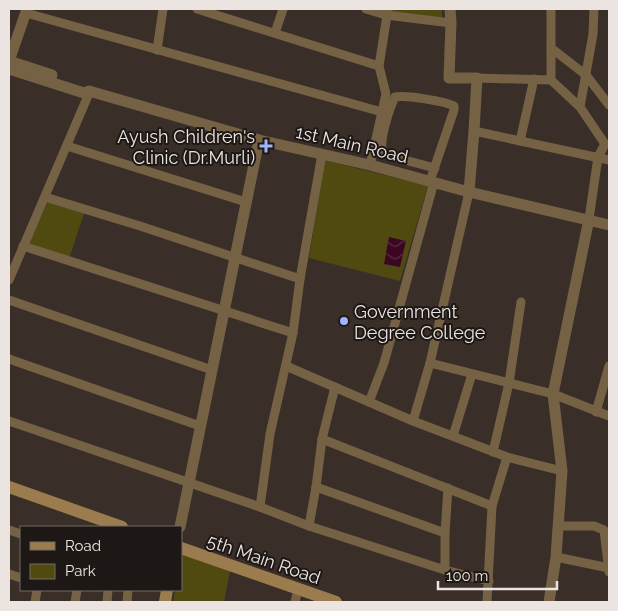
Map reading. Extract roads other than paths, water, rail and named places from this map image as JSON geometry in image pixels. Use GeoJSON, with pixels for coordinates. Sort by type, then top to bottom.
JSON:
{"type":"FeatureCollection","features":[{"type":"Feature","properties":{"kind":"main road"},"geometry":{"type":"LineString","coordinates":[[9,487],[119,526]]}},
{"type":"Feature","properties":{"kind":"main road","name":"5th Main Road"},"geometry":{"type":"LineString","coordinates":[[182,548],[336,602]]}},
{"type":"Feature","properties":{"kind":"street"},"geometry":{"type":"LineString","coordinates":[[157,50],[163,9]]}},
{"type":"Feature","properties":{"kind":"street"},"geometry":{"type":"LineString","coordinates":[[197,9],[379,66]]}},
{"type":"Feature","properties":{"kind":"street"},"geometry":{"type":"LineString","coordinates":[[275,33],[283,9]]}},
{"type":"Feature","properties":{"kind":"street"},"geometry":{"type":"LineString","coordinates":[[366,9],[451,23]]}},
{"type":"Feature","properties":{"kind":"street"},"geometry":{"type":"LineString","coordinates":[[450,9],[449,78],[551,80],[580,107],[607,143],[598,157],[589,220],[553,394],[562,471],[556,557],[549,602]]}},
{"type":"Feature","properties":{"kind":"street"},"geometry":{"type":"LineString","coordinates":[[551,80],[552,9]]}},
{"type":"Feature","properties":{"kind":"street"},"geometry":{"type":"LineString","coordinates":[[580,107],[593,34],[594,9]]}},
{"type":"Feature","properties":{"kind":"street"},"geometry":{"type":"LineString","coordinates":[[9,61],[26,11],[157,50],[382,112]]}},
{"type":"Feature","properties":{"kind":"street"},"geometry":{"type":"LineString","coordinates":[[370,165],[386,94],[379,66],[387,12]]}},
{"type":"Feature","properties":{"kind":"street"},"geometry":{"type":"LineString","coordinates":[[551,48],[586,76],[609,105]]}},
{"type":"Feature","properties":{"kind":"street","name":"1st Main Road"},"geometry":{"type":"LineString","coordinates":[[9,61],[86,86],[90,91]]}},
{"type":"Feature","properties":{"kind":"street","name":"1st Main Road"},"geometry":{"type":"LineString","coordinates":[[9,70],[84,93],[90,91],[259,140],[370,165],[468,192],[609,225]]}},
{"type":"Feature","properties":{"kind":"street"},"geometry":{"type":"LineString","coordinates":[[413,421],[430,363],[450,280],[468,192],[477,78]]}},
{"type":"Feature","properties":{"kind":"street"},"geometry":{"type":"LineString","coordinates":[[520,141],[534,80]]}},
{"type":"Feature","properties":{"kind":"street"},"geometry":{"type":"LineString","coordinates":[[9,280],[90,91]]}},
{"type":"Feature","properties":{"kind":"street"},"geometry":{"type":"LineString","coordinates":[[369,402],[384,363],[435,168],[454,110],[454,106],[446,102],[404,97],[395,98],[382,144],[382,151],[397,158],[435,168]]}},
{"type":"Feature","properties":{"kind":"street"},"geometry":{"type":"LineString","coordinates":[[474,130],[609,160]]}},
{"type":"Feature","properties":{"kind":"street"},"geometry":{"type":"LineString","coordinates":[[180,526],[259,140]]}},
{"type":"Feature","properties":{"kind":"street"},"geometry":{"type":"LineString","coordinates":[[67,146],[246,202]]}},
{"type":"Feature","properties":{"kind":"street"},"geometry":{"type":"LineString","coordinates":[[260,507],[270,434],[293,333],[300,280],[322,154]]}},
{"type":"Feature","properties":{"kind":"street"},"geometry":{"type":"LineString","coordinates":[[45,197],[140,226],[300,280]]}},
{"type":"Feature","properties":{"kind":"street"},"geometry":{"type":"LineString","coordinates":[[23,246],[293,333]]}},
{"type":"Feature","properties":{"kind":"street"},"geometry":{"type":"LineString","coordinates":[[9,300],[212,370]]}},
{"type":"Feature","properties":{"kind":"street"},"geometry":{"type":"LineString","coordinates":[[493,452],[509,383],[521,302]]}},
{"type":"Feature","properties":{"kind":"street"},"geometry":{"type":"LineString","coordinates":[[9,359],[200,426]]}},
{"type":"Feature","properties":{"kind":"street"},"geometry":{"type":"LineString","coordinates":[[430,363],[553,394],[609,416]]}},
{"type":"Feature","properties":{"kind":"street"},"geometry":{"type":"LineString","coordinates":[[286,366],[413,421],[506,458],[562,471]]}},
{"type":"Feature","properties":{"kind":"street"},"geometry":{"type":"LineString","coordinates":[[596,412],[609,366]]}},
{"type":"Feature","properties":{"kind":"street"},"geometry":{"type":"LineString","coordinates":[[453,436],[472,374]]}},
{"type":"Feature","properties":{"kind":"street"},"geometry":{"type":"LineString","coordinates":[[309,526],[322,439],[335,387]]}},
{"type":"Feature","properties":{"kind":"street"},"geometry":{"type":"LineString","coordinates":[[9,421],[189,482],[309,526],[445,570],[489,580]]}},
{"type":"Feature","properties":{"kind":"street"},"geometry":{"type":"LineString","coordinates":[[322,439],[492,506]]}},
{"type":"Feature","properties":{"kind":"street"},"geometry":{"type":"LineString","coordinates":[[487,602],[492,506],[506,458]]}},
{"type":"Feature","properties":{"kind":"street"},"geometry":{"type":"LineString","coordinates":[[316,487],[445,533]]}},
{"type":"Feature","properties":{"kind":"street"},"geometry":{"type":"LineString","coordinates":[[445,570],[448,488]]}},
{"type":"Feature","properties":{"kind":"street"},"geometry":{"type":"LineString","coordinates":[[556,557],[609,569],[604,530],[594,526],[558,526]]}},
{"type":"Feature","properties":{"kind":"street"},"geometry":{"type":"LineString","coordinates":[[295,602],[298,589]]}},
{"type":"Feature","properties":{"kind":"water"},"geometry":{"type":"Polygon","coordinates":[[[389,237],[406,241],[400,267],[384,264],[389,237]]]}},
{"type":"Feature","properties":{"kind":"place","name":"Ayush Children's Clinic (Dr.Murli)"},"geometry":{"type":"Point","coordinates":[266,146]}},
{"type":"Feature","properties":{"kind":"place","name":"Government Degree College"},"geometry":{"type":"Point","coordinates":[344,321]}}]}
